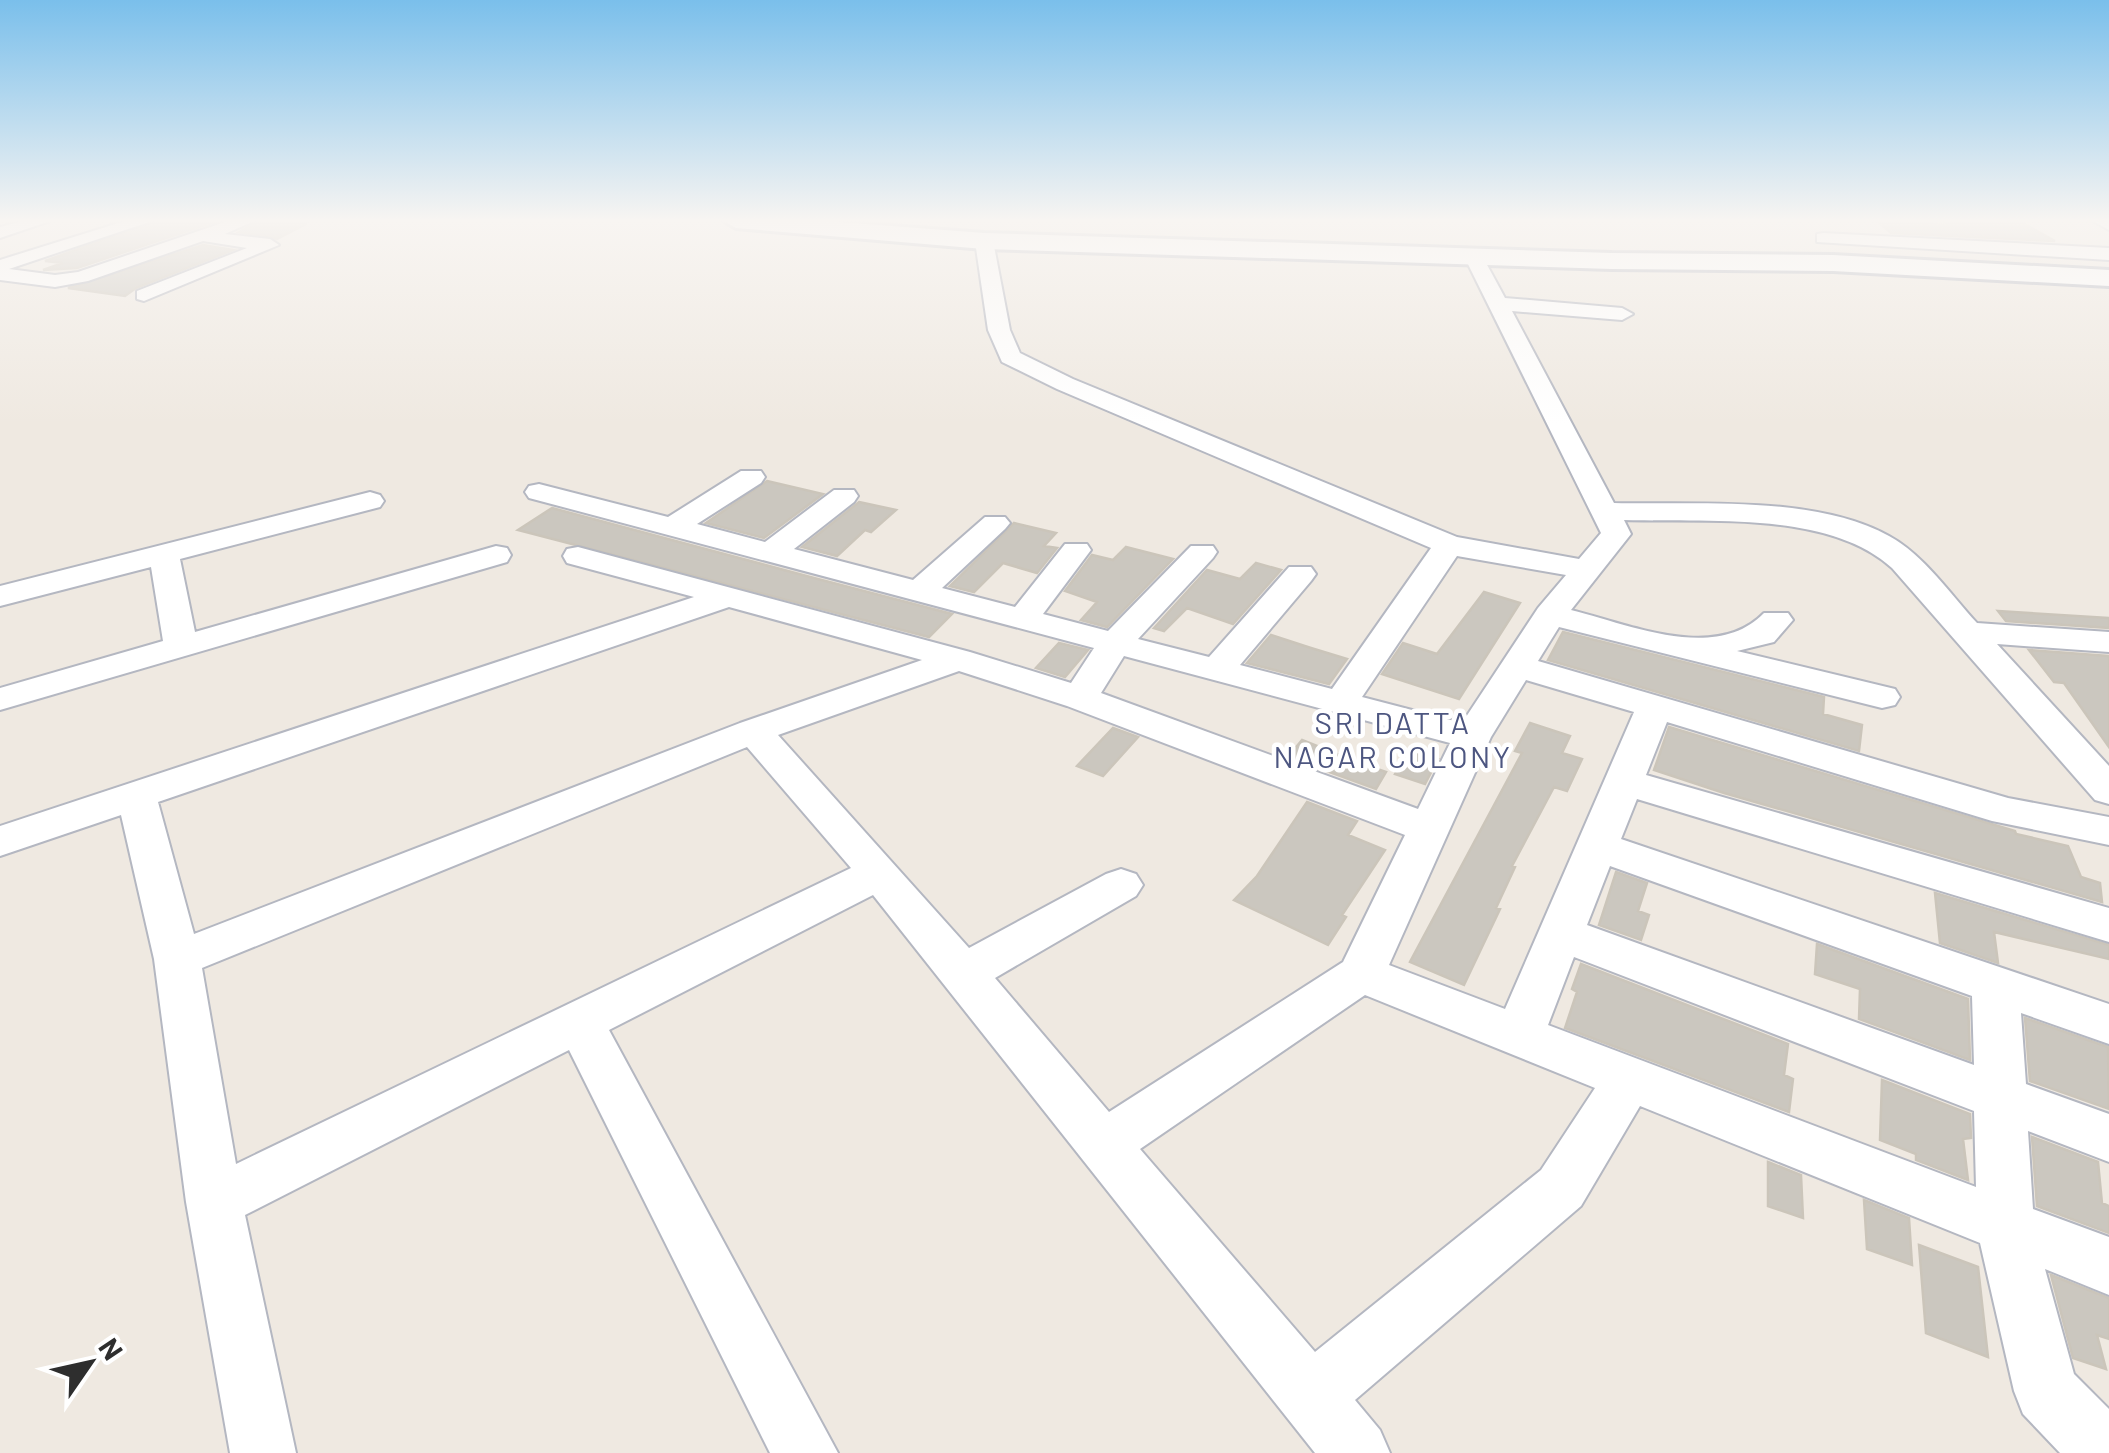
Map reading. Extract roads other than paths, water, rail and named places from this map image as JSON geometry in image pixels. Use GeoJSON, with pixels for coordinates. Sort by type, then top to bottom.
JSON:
{"type":"FeatureCollection","features":[{"type":"Feature","properties":{"kind":"street"},"geometry":{"type":"LineString","coordinates":[[144,295],[160,289]]}},
{"type":"Feature","properties":{"kind":"street"},"geometry":{"type":"LineString","coordinates":[[992,289],[999,330],[1010,357],[1065,384],[1449,544],[1587,570]]}},
{"type":"Feature","properties":{"kind":"street"},"geometry":{"type":"LineString","coordinates":[[1105,1143],[1360,974],[1472,737],[1550,615],[1616,534],[1490,289]]}},
{"type":"Feature","properties":{"kind":"street"},"geometry":{"type":"LineString","coordinates":[[1498,304],[1622,314]]}},
{"type":"Feature","properties":{"kind":"street"},"geometry":{"type":"LineString","coordinates":[[673,527],[751,476]]}},
{"type":"Feature","properties":{"kind":"street"},"geometry":{"type":"LineString","coordinates":[[539,492],[1472,737]]}},
{"type":"Feature","properties":{"kind":"street"},"geometry":{"type":"LineString","coordinates":[[770,553],[844,496]]}},
{"type":"Feature","properties":{"kind":"street"},"geometry":{"type":"LineString","coordinates":[[0,596],[370,502]]}},
{"type":"Feature","properties":{"kind":"street"},"geometry":{"type":"LineString","coordinates":[[1604,511],[1777,518],[1851,529],[1882,544],[2109,791]]}},
{"type":"Feature","properties":{"kind":"street"},"geometry":{"type":"LineString","coordinates":[[918,592],[995,523]]}},
{"type":"Feature","properties":{"kind":"street"},"geometry":{"type":"LineString","coordinates":[[1340,703],[1449,544]]}},
{"type":"Feature","properties":{"kind":"street"},"geometry":{"type":"LineString","coordinates":[[1022,619],[1076,550]]}},
{"type":"Feature","properties":{"kind":"street"},"geometry":{"type":"LineString","coordinates":[[1080,698],[1115,643],[1202,552]]}},
{"type":"Feature","properties":{"kind":"street"},"geometry":{"type":"LineString","coordinates":[[164,553],[181,646]]}},
{"type":"Feature","properties":{"kind":"street"},"geometry":{"type":"LineString","coordinates":[[0,698],[496,556]]}},
{"type":"Feature","properties":{"kind":"street"},"geometry":{"type":"LineString","coordinates":[[578,556],[958,659],[1080,698],[1430,829]]}},
{"type":"Feature","properties":{"kind":"street"},"geometry":{"type":"LineString","coordinates":[[1217,670],[1300,574]]}},
{"type":"Feature","properties":{"kind":"street"},"geometry":{"type":"LineString","coordinates":[[0,841],[727,597]]}},
{"type":"Feature","properties":{"kind":"street"},"geometry":{"type":"LineString","coordinates":[[1550,615],[1882,696]]}},
{"type":"Feature","properties":{"kind":"street"},"geometry":{"type":"LineString","coordinates":[[1692,650],[1762,635],[1776,620]]}},
{"type":"Feature","properties":{"kind":"street"},"geometry":{"type":"LineString","coordinates":[[1966,632],[2109,642]]}},
{"type":"Feature","properties":{"kind":"street"},"geometry":{"type":"LineString","coordinates":[[177,959],[753,732],[958,659]]}},
{"type":"Feature","properties":{"kind":"street"},"geometry":{"type":"LineString","coordinates":[[1518,666],[2006,811],[2109,831]]}},
{"type":"Feature","properties":{"kind":"street"},"geometry":{"type":"LineString","coordinates":[[1519,1036],[1655,706]]}},
{"type":"Feature","properties":{"kind":"street"},"geometry":{"type":"LineString","coordinates":[[753,732],[880,874],[1357,1453]]}},
{"type":"Feature","properties":{"kind":"street"},"geometry":{"type":"LineString","coordinates":[[1623,782],[2109,925]]}},
{"type":"Feature","properties":{"kind":"street"},"geometry":{"type":"LineString","coordinates":[[136,795],[177,959],[214,1202],[264,1453]]}},
{"type":"Feature","properties":{"kind":"street"},"geometry":{"type":"LineString","coordinates":[[1597,846],[2109,1024]]}},
{"type":"Feature","properties":{"kind":"street"},"geometry":{"type":"LineString","coordinates":[[214,1202],[880,874]]}},
{"type":"Feature","properties":{"kind":"street"},"geometry":{"type":"LineString","coordinates":[[963,974],[1121,885]]}},
{"type":"Feature","properties":{"kind":"street"},"geometry":{"type":"LineString","coordinates":[[1561,934],[2109,1138]]}},
{"type":"Feature","properties":{"kind":"street"},"geometry":{"type":"LineString","coordinates":[[1360,974],[2109,1266]]}},
{"type":"Feature","properties":{"kind":"street"},"geometry":{"type":"LineString","coordinates":[[1996,985],[2005,1226],[2046,1391],[2064,1415],[2109,1452]]}},
{"type":"Feature","properties":{"kind":"street"},"geometry":{"type":"LineString","coordinates":[[579,1021],[805,1453]]}},
{"type":"Feature","properties":{"kind":"street"},"geometry":{"type":"LineString","coordinates":[[1310,1397],[1561,1188],[1629,1078]]}},
{"type":"Feature","properties":{"kind":"district","name":"SRI DATTA NAGAR COLONY"},"geometry":{"type":"Point","coordinates":[1393,739]}}]}
